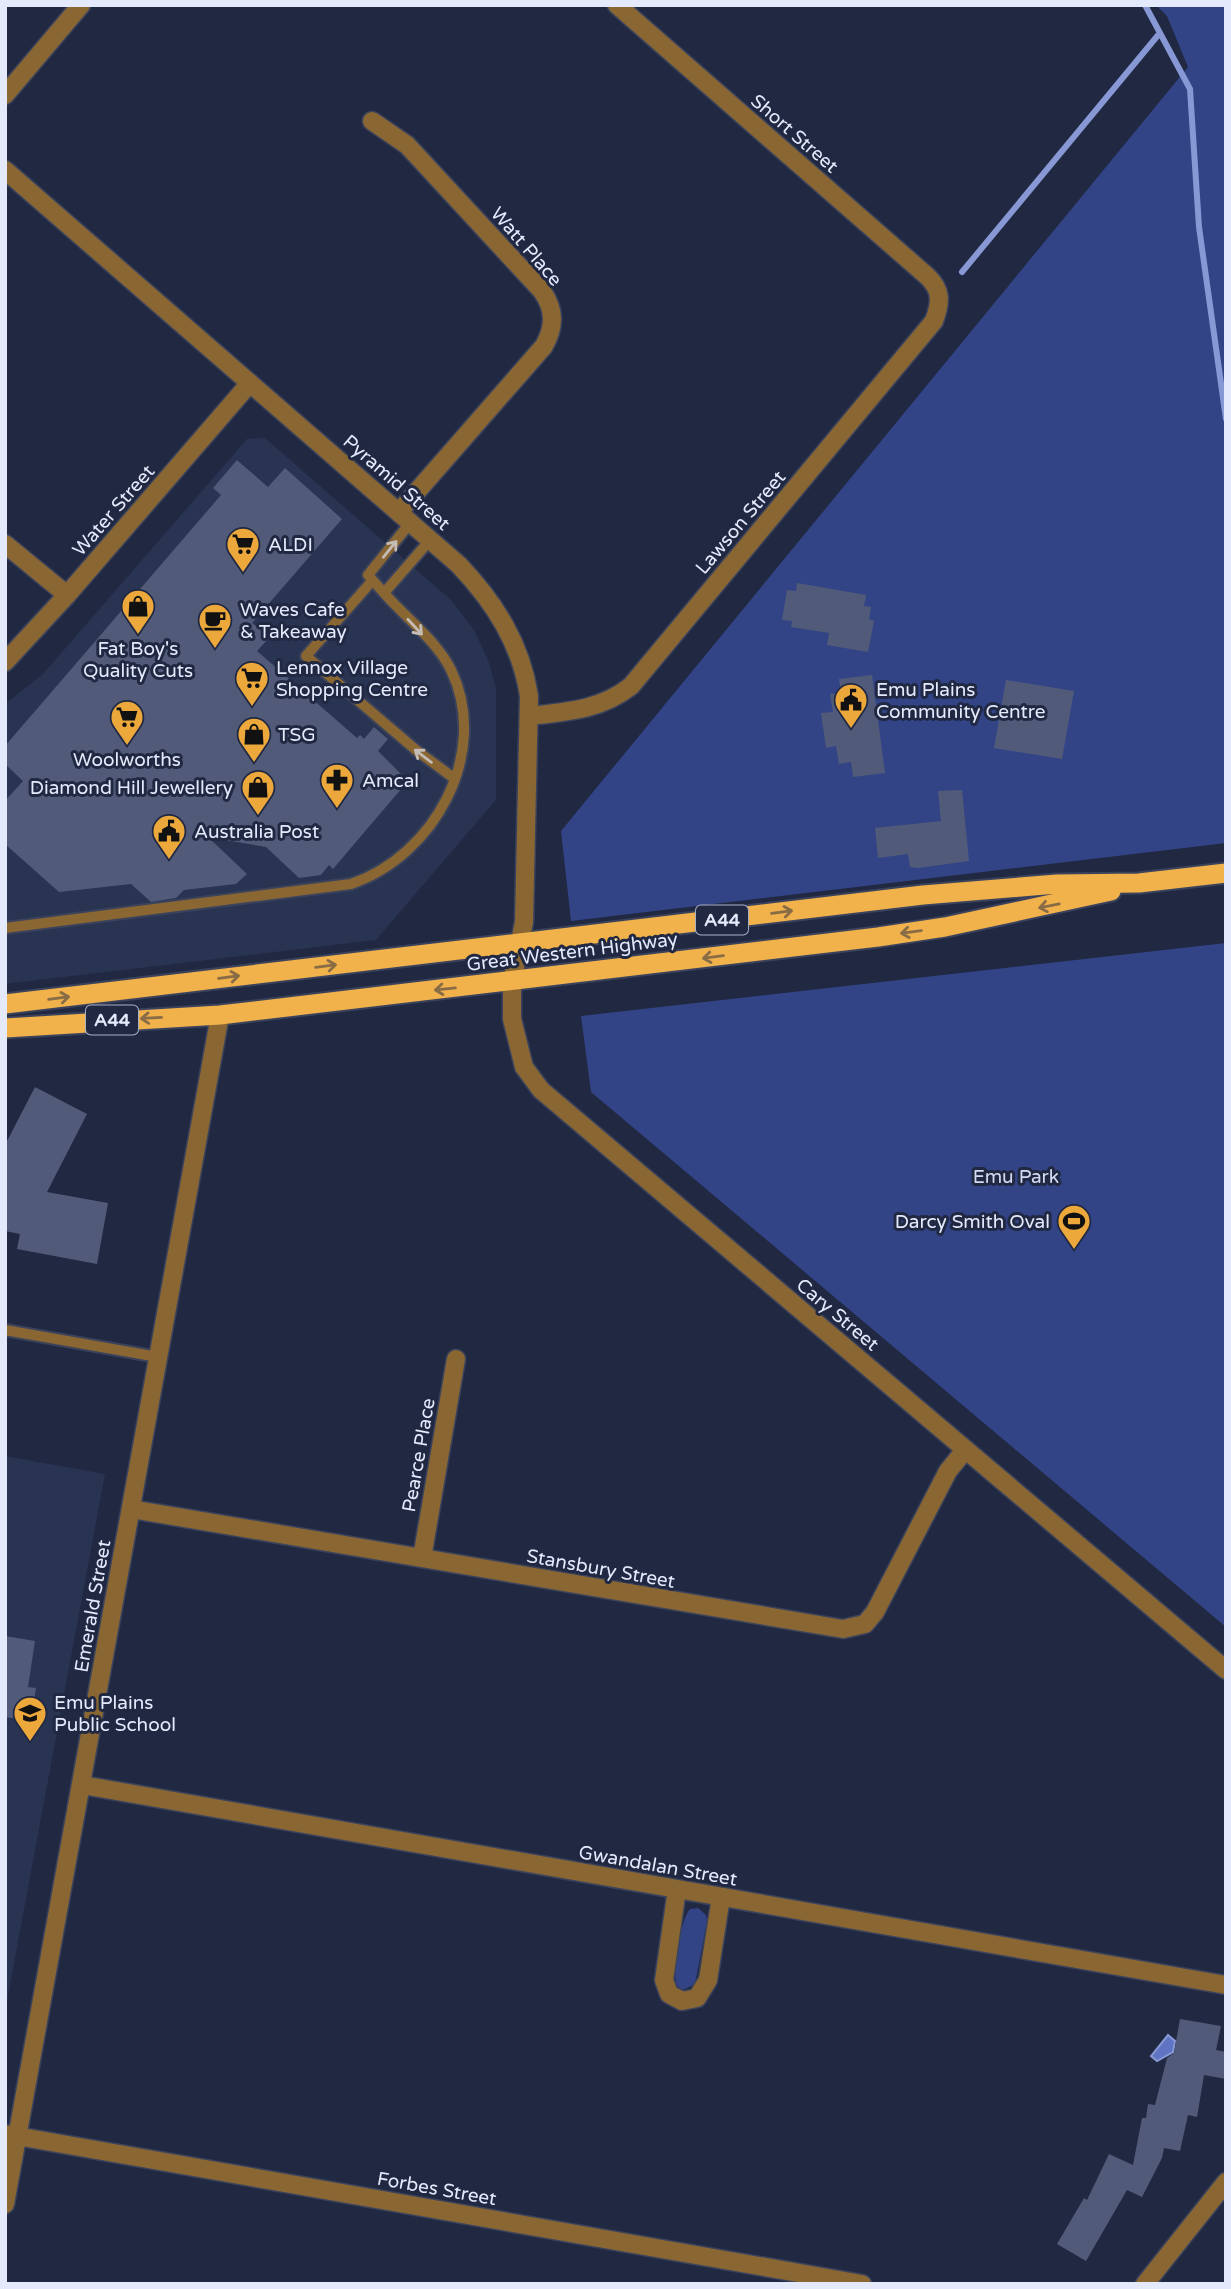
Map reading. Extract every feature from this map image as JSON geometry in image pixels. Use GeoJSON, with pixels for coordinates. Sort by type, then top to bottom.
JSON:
{"type":"FeatureCollection","features":[{"type":"Feature","properties":{"kind":"highway","name":"Great Western Highway"},"geometry":{"type":"LineString","coordinates":[[5,1004],[923,895],[1057,884],[1139,883],[1226,873]]}},
{"type":"Feature","properties":{"kind":"highway","name":"Great Western Highway"},"geometry":{"type":"LineString","coordinates":[[5,1027],[219,1015],[512,982],[945,927],[1061,904],[1139,883]]}},
{"type":"Feature","properties":{"kind":"street"},"geometry":{"type":"LineString","coordinates":[[5,95],[81,5]]}},
{"type":"Feature","properties":{"kind":"street","name":"Short Street"},"geometry":{"type":"LineString","coordinates":[[629,9],[937,285],[940,297]]}},
{"type":"Feature","properties":{"kind":"street","name":"Watt Place"},"geometry":{"type":"LineString","coordinates":[[372,121],[407,145],[542,291],[553,312],[552,328],[544,346],[405,517]]}},
{"type":"Feature","properties":{"kind":"street","name":"Pyramid Street"},"geometry":{"type":"LineString","coordinates":[[5,170],[431,539],[474,581],[507,626],[527,681],[529,716],[523,922],[520,944]]}},
{"type":"Feature","properties":{"kind":"street","name":"Lawson Street"},"geometry":{"type":"LineString","coordinates":[[529,716],[606,703],[641,676],[934,321],[940,297]]}},
{"type":"Feature","properties":{"kind":"street","name":"Water Street"},"geometry":{"type":"LineString","coordinates":[[5,662],[67,596],[250,383]]}},
{"type":"Feature","properties":{"kind":"street"},"geometry":{"type":"LineString","coordinates":[[5,544],[67,596]]}},
{"type":"Feature","properties":{"kind":"street","name":"Cary Street"},"geometry":{"type":"LineString","coordinates":[[520,944],[512,982],[512,1019],[519,1052],[541,1090],[1226,1670]]}},
{"type":"Feature","properties":{"kind":"street","name":"Emerald Street"},"geometry":{"type":"LineString","coordinates":[[5,2204],[12,2135],[82,1785],[219,1015]]}},
{"type":"Feature","properties":{"kind":"street","name":"Pearce Place"},"geometry":{"type":"LineString","coordinates":[[422,1558],[456,1359]]}},
{"type":"Feature","properties":{"kind":"street","name":"Stansbury Street"},"geometry":{"type":"LineString","coordinates":[[131,1510],[832,1629],[854,1628],[865,1624],[875,1612],[948,1471],[965,1450]]}},
{"type":"Feature","properties":{"kind":"street","name":"Gwandalan Street"},"geometry":{"type":"LineString","coordinates":[[82,1785],[1226,1985]]}},
{"type":"Feature","properties":{"kind":"street"},"geometry":{"type":"LineString","coordinates":[[677,1889],[664,1980],[669,1994],[682,2001],[697,1998],[706,1986],[721,1897]]}},
{"type":"Feature","properties":{"kind":"street","name":"Forbes Street"},"geometry":{"type":"LineString","coordinates":[[12,2135],[862,2284]]}},
{"type":"Feature","properties":{"kind":"street"},"geometry":{"type":"LineString","coordinates":[[1145,2284],[1226,2182]]}},
{"type":"Feature","properties":{"kind":"lane"},"geometry":{"type":"LineString","coordinates":[[405,517],[370,578],[306,656],[416,750],[455,779]]}},
{"type":"Feature","properties":{"kind":"lane"},"geometry":{"type":"LineString","coordinates":[[384,593],[431,539]]}},
{"type":"Feature","properties":{"kind":"lane"},"geometry":{"type":"LineString","coordinates":[[5,928],[351,884],[367,879],[406,851],[443,806],[455,779],[464,740],[459,691],[448,665],[370,578]]}},
{"type":"Feature","properties":{"kind":"lane"},"geometry":{"type":"LineString","coordinates":[[5,1330],[158,1357]]}},
{"type":"Feature","properties":{"kind":"shaded area","name":"Lennox Village Shopping Centre"},"geometry":{"type":"Polygon","coordinates":[[[265,438],[451,600],[474,630],[489,662],[496,688],[496,800],[376,940],[5,984],[5,704],[43,674],[247,439],[265,438]]]}},
{"type":"Feature","properties":{"kind":"shaded area","name":"Emu Plains Public School"},"geometry":{"type":"Polygon","coordinates":[[[5,1456],[105,1474],[5,2012],[5,1456]]]}},
{"type":"Feature","properties":{"kind":"shaded area"},"geometry":{"type":"Polygon","coordinates":[[[1168,2035],[1175,2041],[1173,2052],[1157,2061],[1151,2056],[1168,2035]]]}},
{"type":"Feature","properties":{"kind":"green space"},"geometry":{"type":"Polygon","coordinates":[[[1156,5],[1226,5],[1226,843],[571,921],[561,831],[1188,67],[1167,16],[1156,5]]]}},
{"type":"Feature","properties":{"kind":"green space","name":"Emu Park"},"geometry":{"type":"Polygon","coordinates":[[[1226,943],[1226,1627],[591,1092],[581,1016],[1226,943]]]}},
{"type":"Feature","properties":{"kind":"green space"},"geometry":{"type":"Polygon","coordinates":[[[698,1908],[706,1915],[707,1921],[695,1984],[683,1990],[677,1986],[675,1980],[678,1947],[687,1914],[690,1909],[698,1908]]]}},
{"type":"Feature","properties":{"kind":"building"},"geometry":{"type":"Polygon","coordinates":[[[237,460],[268,487],[285,468],[342,519],[252,623],[270,637],[257,651],[357,738],[360,735],[364,739],[374,727],[388,739],[378,751],[408,781],[333,869],[329,865],[321,875],[299,878],[266,847],[208,837],[247,874],[236,884],[184,890],[176,898],[151,902],[131,884],[59,892],[5,844],[5,801],[23,781],[5,764],[5,746],[221,495],[213,488],[237,460]]]}},
{"type":"Feature","properties":{"kind":"building"},"geometry":{"type":"Polygon","coordinates":[[[797,583],[866,595],[864,606],[871,607],[869,619],[874,621],[868,652],[827,645],[829,633],[791,627],[792,621],[782,620],[787,590],[796,591],[797,583]]]}},
{"type":"Feature","properties":{"kind":"building","name":"Emu Plains Community Centre"},"geometry":{"type":"Polygon","coordinates":[[[872,675],[885,773],[853,777],[851,762],[839,764],[836,746],[826,748],[821,713],[833,712],[830,694],[841,693],[839,679],[872,675]]]}},
{"type":"Feature","properties":{"kind":"building"},"geometry":{"type":"Polygon","coordinates":[[[1006,680],[1074,691],[1062,759],[994,748],[1006,680]]]}},
{"type":"Feature","properties":{"kind":"building"},"geometry":{"type":"Polygon","coordinates":[[[962,790],[969,861],[918,868],[910,867],[908,854],[878,858],[875,828],[941,821],[938,791],[962,790]]]}},
{"type":"Feature","properties":{"kind":"building"},"geometry":{"type":"Polygon","coordinates":[[[35,1087],[87,1114],[47,1192],[108,1203],[97,1264],[17,1249],[20,1234],[5,1231],[5,1145],[35,1087]]]}},
{"type":"Feature","properties":{"kind":"building"},"geometry":{"type":"Polygon","coordinates":[[[5,1636],[35,1641],[28,1687],[36,1688],[31,1721],[5,1717],[5,1636]]]}},
{"type":"Feature","properties":{"kind":"building"},"geometry":{"type":"Polygon","coordinates":[[[1180,2019],[1221,2026],[1216,2050],[1226,2052],[1226,2079],[1204,2075],[1197,2117],[1188,2115],[1180,2151],[1164,2148],[1162,2158],[1142,2197],[1127,2190],[1086,2261],[1057,2244],[1084,2198],[1087,2200],[1109,2154],[1133,2165],[1142,2118],[1146,2118],[1148,2104],[1155,2105],[1167,2058],[1174,2053],[1180,2019]]]}},
{"type":"Feature","properties":{"kind":"waterway"},"geometry":{"type":"LineString","coordinates":[[1145,5],[1190,89],[1199,227],[1226,419]]}},
{"type":"Feature","properties":{"kind":"waterway"},"geometry":{"type":"LineString","coordinates":[[962,272],[1159,34]]}},
{"type":"Feature","properties":{"kind":"place","name":"ALDI"},"geometry":{"type":"Point","coordinates":[243,574]}},
{"type":"Feature","properties":{"kind":"place","name":"Fat Boy's Quality Cuts"},"geometry":{"type":"Point","coordinates":[138,636]}},
{"type":"Feature","properties":{"kind":"place","name":"Waves Cafe & Takeaway"},"geometry":{"type":"Point","coordinates":[215,650]}},
{"type":"Feature","properties":{"kind":"place","name":"Lennox Village Shopping Centre"},"geometry":{"type":"Point","coordinates":[252,708]}},
{"type":"Feature","properties":{"kind":"place","name":"Emu Plains Community Centre"},"geometry":{"type":"Point","coordinates":[851,730]}},
{"type":"Feature","properties":{"kind":"place","name":"Woolworths"},"geometry":{"type":"Point","coordinates":[127,747]}},
{"type":"Feature","properties":{"kind":"place","name":"TSG"},"geometry":{"type":"Point","coordinates":[254,764]}},
{"type":"Feature","properties":{"kind":"place","name":"Amcal"},"geometry":{"type":"Point","coordinates":[337,810]}},
{"type":"Feature","properties":{"kind":"place","name":"Diamond Hill Jewellery"},"geometry":{"type":"Point","coordinates":[258,817]}},
{"type":"Feature","properties":{"kind":"place","name":"Australia Post"},"geometry":{"type":"Point","coordinates":[169,861]}},
{"type":"Feature","properties":{"kind":"place","name":"Darcy Smith Oval"},"geometry":{"type":"Point","coordinates":[1074,1251]}},
{"type":"Feature","properties":{"kind":"place","name":"Emu Plains Public School"},"geometry":{"type":"Point","coordinates":[30,1743]}}]}
